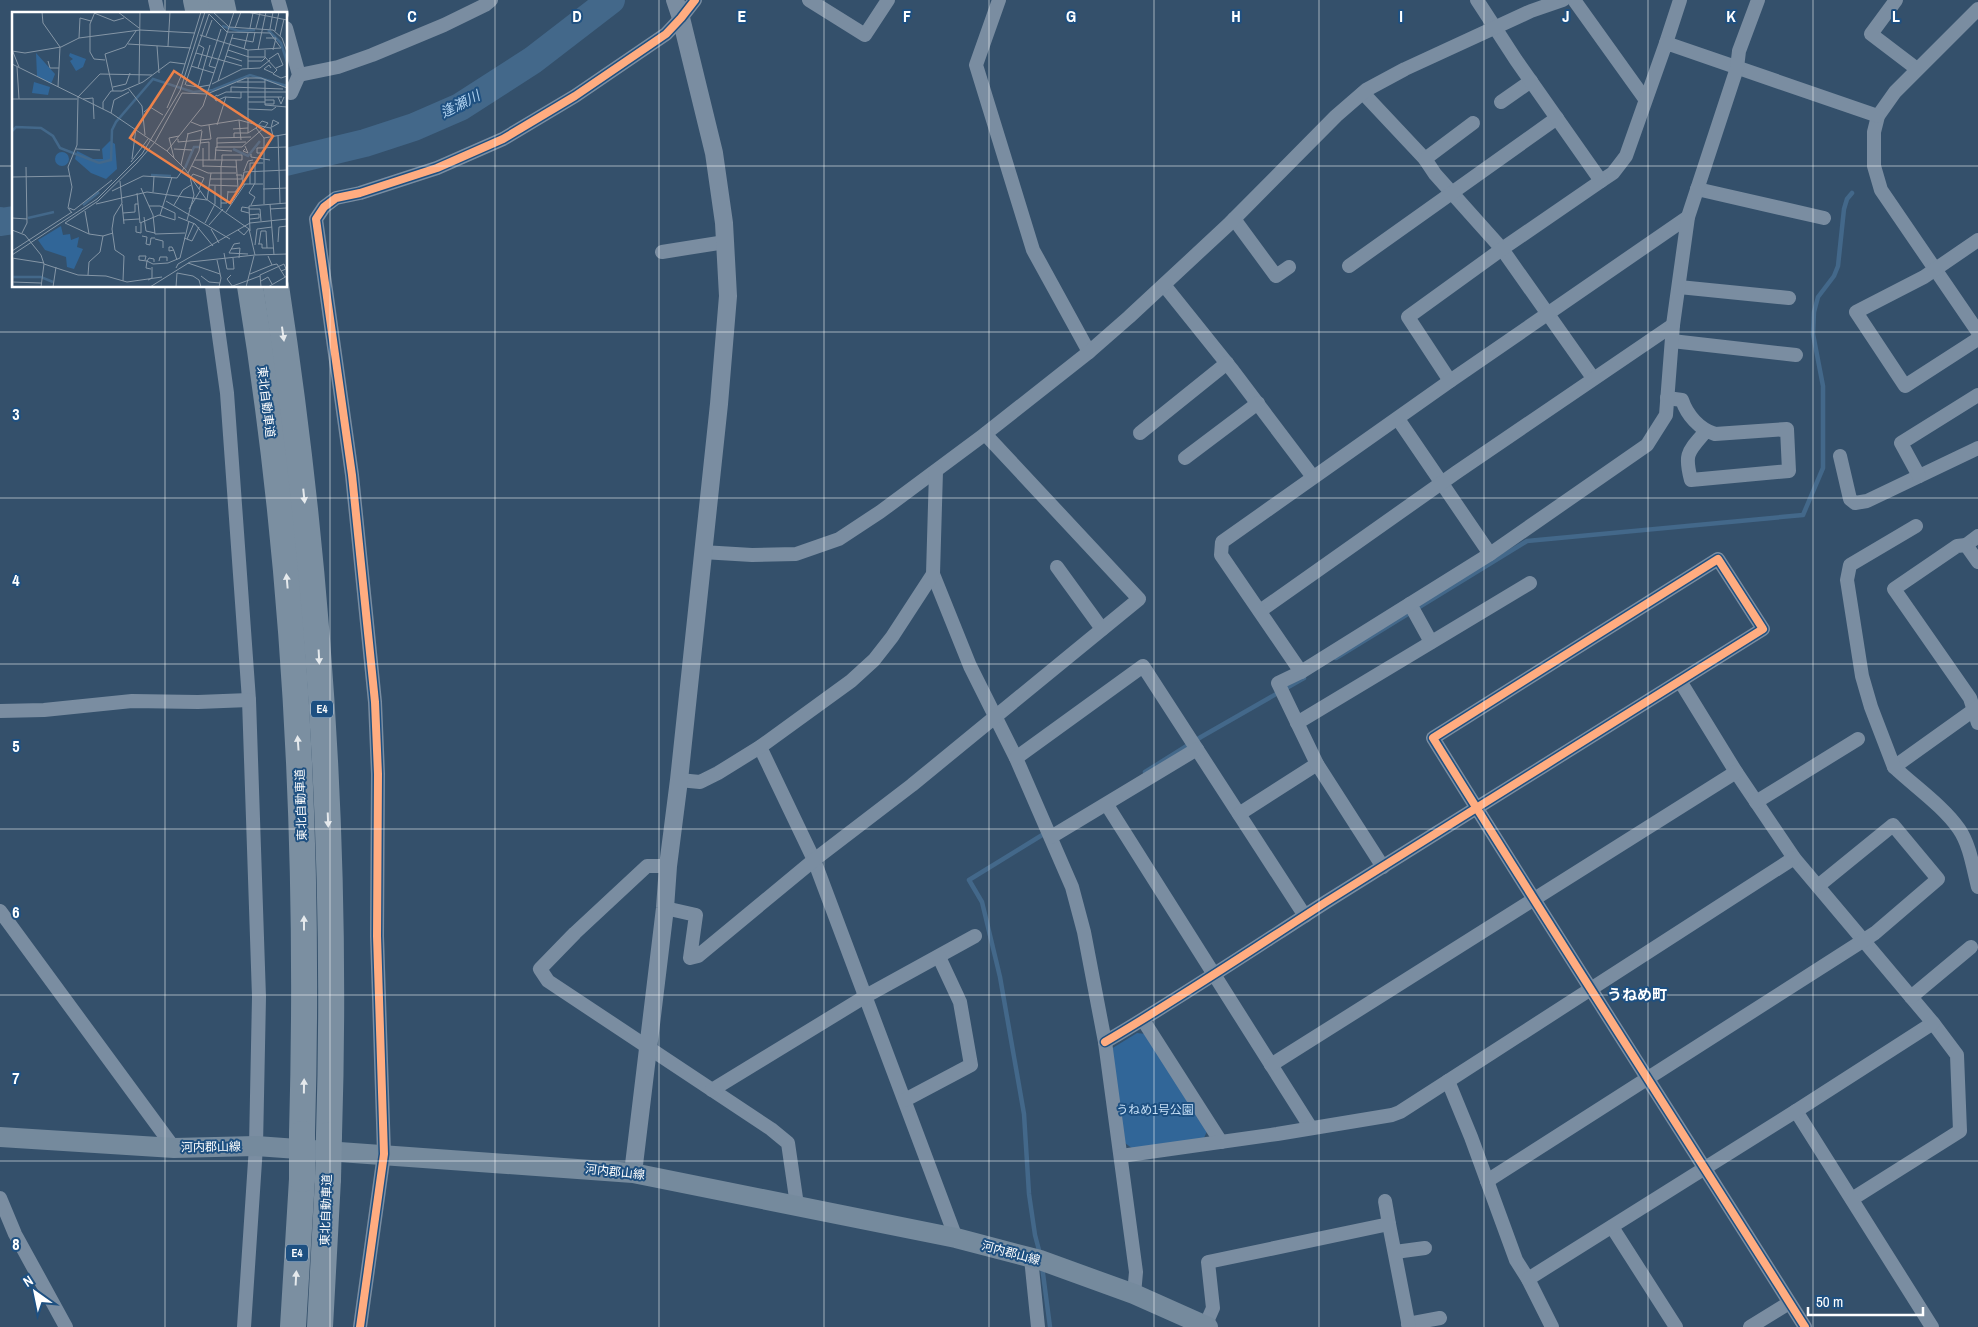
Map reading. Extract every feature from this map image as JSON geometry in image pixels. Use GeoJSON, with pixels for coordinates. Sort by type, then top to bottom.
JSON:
{"type":"FeatureCollection","features":[{"type":"Feature","properties":{"kind":"highway","name":"東北自動車道"},"geometry":{"type":"LineString","coordinates":[[250,288],[270,426],[285,564],[301,790],[305,1049],[302,1179],[293,1327]]}},
{"type":"Feature","properties":{"kind":"highway","name":"東北自動車道"},"geometry":{"type":"LineString","coordinates":[[276,288],[296,421],[319,657],[330,887],[331,1048],[328,1179],[320,1327]]}},
{"type":"Feature","properties":{"kind":"main road","name":"河内郡山線"},"geometry":{"type":"LineString","coordinates":[[0,1137],[174,1148],[256,1146],[633,1173],[797,1204],[956,1238],[1040,1261],[1134,1294],[1200,1325]]}},
{"type":"Feature","properties":{"kind":"street"},"geometry":{"type":"LineString","coordinates":[[360,1327],[384,1154],[377,936],[378,774],[374,702],[352,475],[316,219],[324,207],[336,198],[437,168],[503,139],[575,96],[666,34],[678,9],[695,0]]}},
{"type":"Feature","properties":{"kind":"street"},"geometry":{"type":"LineString","coordinates":[[809,0],[865,35],[888,0]]}},
{"type":"Feature","properties":{"kind":"street"},"geometry":{"type":"LineString","coordinates":[[999,0],[976,65],[1033,250],[1089,352]]}},
{"type":"Feature","properties":{"kind":"street"},"geometry":{"type":"LineString","coordinates":[[1477,0],[1601,181]]}},
{"type":"Feature","properties":{"kind":"street"},"geometry":{"type":"LineString","coordinates":[[702,552],[752,555],[796,554],[839,539],[936,471],[1089,352],[1234,219],[1336,116],[1363,92],[1405,69],[1531,12],[1563,0]]}},
{"type":"Feature","properties":{"kind":"street"},"geometry":{"type":"LineString","coordinates":[[1574,0],[1645,99]]}},
{"type":"Feature","properties":{"kind":"street"},"geometry":{"type":"LineString","coordinates":[[1450,381],[1408,317],[1502,249],[1613,173],[1626,156],[1680,0]]}},
{"type":"Feature","properties":{"kind":"street"},"geometry":{"type":"LineString","coordinates":[[1382,867],[1317,764],[1278,683],[1301,672],[1490,554],[1647,445],[1666,415],[1673,325],[1688,217],[1736,68],[1739,51],[1758,0]]}},
{"type":"Feature","properties":{"kind":"street"},"geometry":{"type":"LineString","coordinates":[[1896,0],[1870,34],[1917,69]]}},
{"type":"Feature","properties":{"kind":"street"},"geometry":{"type":"LineString","coordinates":[[299,75],[338,67],[372,54],[486,2]]}},
{"type":"Feature","properties":{"kind":"street"},"geometry":{"type":"LineString","coordinates":[[633,1173],[679,780],[719,404],[728,296],[725,242],[714,152],[678,9]]}},
{"type":"Feature","properties":{"kind":"street"},"geometry":{"type":"LineString","coordinates":[[1978,9],[1895,92],[1878,116],[1874,132],[1874,166],[1881,190],[1978,332]]}},
{"type":"Feature","properties":{"kind":"street"},"geometry":{"type":"LineString","coordinates":[[288,35],[299,75],[291,93]]}},
{"type":"Feature","properties":{"kind":"street"},"geometry":{"type":"LineString","coordinates":[[1666,43],[1878,116]]}},
{"type":"Feature","properties":{"kind":"street"},"geometry":{"type":"LineString","coordinates":[[1501,102],[1531,81]]}},
{"type":"Feature","properties":{"kind":"street"},"geometry":{"type":"LineString","coordinates":[[1363,92],[1425,159],[1435,174],[1502,249],[1593,378]]}},
{"type":"Feature","properties":{"kind":"street"},"geometry":{"type":"LineString","coordinates":[[1349,266],[1557,118]]}},
{"type":"Feature","properties":{"kind":"street"},"geometry":{"type":"LineString","coordinates":[[1425,159],[1473,123]]}},
{"type":"Feature","properties":{"kind":"street"},"geometry":{"type":"LineString","coordinates":[[1697,189],[1824,218]]}},
{"type":"Feature","properties":{"kind":"street"},"geometry":{"type":"LineString","coordinates":[[1301,672],[1221,555],[1222,542],[1450,381],[1688,217]]}},
{"type":"Feature","properties":{"kind":"street"},"geometry":{"type":"LineString","coordinates":[[1234,219],[1276,276],[1289,267]]}},
{"type":"Feature","properties":{"kind":"street"},"geometry":{"type":"LineString","coordinates":[[1978,240],[1935,270],[1856,312],[1905,386],[1978,339]]}},
{"type":"Feature","properties":{"kind":"street"},"geometry":{"type":"LineString","coordinates":[[662,252],[725,242]]}},
{"type":"Feature","properties":{"kind":"street"},"geometry":{"type":"LineString","coordinates":[[1164,285],[1227,363],[1313,477]]}},
{"type":"Feature","properties":{"kind":"street"},"geometry":{"type":"LineString","coordinates":[[1678,287],[1789,298]]}},
{"type":"Feature","properties":{"kind":"street"},"geometry":{"type":"LineString","coordinates":[[212,288],[227,393],[249,700],[259,997],[256,1146],[244,1327]]}},
{"type":"Feature","properties":{"kind":"street"},"geometry":{"type":"LineString","coordinates":[[1260,611],[1442,482],[1673,325]]}},
{"type":"Feature","properties":{"kind":"street"},"geometry":{"type":"LineString","coordinates":[[1672,341],[1796,355]]}},
{"type":"Feature","properties":{"kind":"street"},"geometry":{"type":"LineString","coordinates":[[1140,433],[1227,363]]}},
{"type":"Feature","properties":{"kind":"street"},"geometry":{"type":"LineString","coordinates":[[1919,476],[1901,443],[1978,395]]}},
{"type":"Feature","properties":{"kind":"street"},"geometry":{"type":"LineString","coordinates":[[1667,398],[1682,400],[1686,412],[1706,432],[1715,434],[1787,429],[1789,471],[1691,480],[1687,464],[1689,450],[1706,432]]}},
{"type":"Feature","properties":{"kind":"street"},"geometry":{"type":"LineString","coordinates":[[1186,458],[1258,403]]}},
{"type":"Feature","properties":{"kind":"street"},"geometry":{"type":"LineString","coordinates":[[1398,419],[1490,554]]}},
{"type":"Feature","properties":{"kind":"street"},"geometry":{"type":"LineString","coordinates":[[665,908],[696,915],[690,958],[698,956],[814,860],[912,785],[1139,599],[985,434]]}},
{"type":"Feature","properties":{"kind":"street"},"geometry":{"type":"LineString","coordinates":[[1840,456],[1850,498],[1855,503],[1867,501],[1978,448]]}},
{"type":"Feature","properties":{"kind":"street"},"geometry":{"type":"LineString","coordinates":[[936,471],[933,574],[970,666],[1016,758],[1072,887],[1084,932],[1106,1042],[1136,1272],[1134,1294]]}},
{"type":"Feature","properties":{"kind":"street"},"geometry":{"type":"LineString","coordinates":[[1916,526],[1850,565],[1847,580],[1862,676],[1871,707],[1894,767],[1941,809],[1959,829],[1967,847],[1978,883]]}},
{"type":"Feature","properties":{"kind":"street"},"geometry":{"type":"LineString","coordinates":[[1894,767],[1977,713],[1970,698],[1894,589],[1957,546],[1966,544],[1978,536]]}},
{"type":"Feature","properties":{"kind":"street"},"geometry":{"type":"LineString","coordinates":[[1966,544],[1978,562]]}},
{"type":"Feature","properties":{"kind":"street"},"geometry":{"type":"LineString","coordinates":[[1106,1042],[1304,916],[1477,809],[1763,629],[1718,559],[1433,738],[1477,809],[1534,899],[1648,1076],[1805,1327]]}},
{"type":"Feature","properties":{"kind":"street"},"geometry":{"type":"LineString","coordinates":[[1057,567],[1102,630]]}},
{"type":"Feature","properties":{"kind":"street"},"geometry":{"type":"LineString","coordinates":[[679,780],[700,782],[718,774],[760,747],[852,681],[874,660],[892,637],[933,574]]}},
{"type":"Feature","properties":{"kind":"street"},"geometry":{"type":"LineString","coordinates":[[1297,723],[1530,583]]}},
{"type":"Feature","properties":{"kind":"street"},"geometry":{"type":"LineString","coordinates":[[1410,604],[1431,642]]}},
{"type":"Feature","properties":{"kind":"street"},"geometry":{"type":"LineString","coordinates":[[1016,758],[1142,666],[1197,748],[1304,916]]}},
{"type":"Feature","properties":{"kind":"street"},"geometry":{"type":"LineString","coordinates":[[1680,681],[1736,772],[1794,858],[1933,1023],[1957,1055],[1960,1131],[1852,1199]]}},
{"type":"Feature","properties":{"kind":"street"},"geometry":{"type":"LineString","coordinates":[[0,711],[44,710],[132,701],[198,702],[249,700]]}},
{"type":"Feature","properties":{"kind":"street"},"geometry":{"type":"LineString","coordinates":[[1756,802],[1858,739]]}},
{"type":"Feature","properties":{"kind":"street"},"geometry":{"type":"LineString","coordinates":[[760,747],[814,860],[956,1238]]}},
{"type":"Feature","properties":{"kind":"street"},"geometry":{"type":"LineString","coordinates":[[1050,837],[1107,805],[1197,748]]}},
{"type":"Feature","properties":{"kind":"street"},"geometry":{"type":"LineString","coordinates":[[1239,814],[1317,764]]}},
{"type":"Feature","properties":{"kind":"street"},"geometry":{"type":"LineString","coordinates":[[1272,1065],[1736,772]]}},
{"type":"Feature","properties":{"kind":"street"},"geometry":{"type":"LineString","coordinates":[[1107,805],[1311,1128]]}},
{"type":"Feature","properties":{"kind":"street"},"geometry":{"type":"LineString","coordinates":[[1487,1180],[1875,933],[1938,879],[1893,825],[1818,886]]}},
{"type":"Feature","properties":{"kind":"street"},"geometry":{"type":"LineString","coordinates":[[1121,1156],[1311,1128],[1392,1115],[1400,1112],[1794,858]]}},
{"type":"Feature","properties":{"kind":"street"},"geometry":{"type":"LineString","coordinates":[[668,866],[648,866],[575,933],[540,969],[548,981],[771,1129],[788,1143],[797,1204]]}},
{"type":"Feature","properties":{"kind":"street"},"geometry":{"type":"LineString","coordinates":[[0,911],[174,1148]]}},
{"type":"Feature","properties":{"kind":"street"},"geometry":{"type":"LineString","coordinates":[[712,1090],[866,996],[974,936]]}},
{"type":"Feature","properties":{"kind":"street"},"geometry":{"type":"LineString","coordinates":[[1911,997],[1971,947]]}},
{"type":"Feature","properties":{"kind":"street"},"geometry":{"type":"LineString","coordinates":[[905,1100],[971,1064],[960,1002],[939,957]]}},
{"type":"Feature","properties":{"kind":"street"},"geometry":{"type":"LineString","coordinates":[[1143,1020],[1221,1142]]}},
{"type":"Feature","properties":{"kind":"street"},"geometry":{"type":"LineString","coordinates":[[1528,1279],[1933,1023]]}},
{"type":"Feature","properties":{"kind":"street"},"geometry":{"type":"LineString","coordinates":[[1448,1081],[1516,1260],[1528,1279],[1552,1327]]}},
{"type":"Feature","properties":{"kind":"street"},"geometry":{"type":"LineString","coordinates":[[1796,1111],[1932,1327]]}},
{"type":"Feature","properties":{"kind":"street"},"geometry":{"type":"LineString","coordinates":[[0,1198],[15,1234],[66,1327]]}},
{"type":"Feature","properties":{"kind":"street"},"geometry":{"type":"LineString","coordinates":[[1385,1201],[1408,1326],[1440,1318]]}},
{"type":"Feature","properties":{"kind":"street"},"geometry":{"type":"LineString","coordinates":[[1200,1325],[1213,1308],[1208,1262],[1389,1224]]}},
{"type":"Feature","properties":{"kind":"street"},"geometry":{"type":"LineString","coordinates":[[1612,1226],[1676,1327]]}},
{"type":"Feature","properties":{"kind":"street"},"geometry":{"type":"LineString","coordinates":[[1395,1252],[1425,1248]]}},
{"type":"Feature","properties":{"kind":"street"},"geometry":{"type":"LineString","coordinates":[[1038,1327],[1040,1261]]}},
{"type":"Feature","properties":{"kind":"street"},"geometry":{"type":"LineString","coordinates":[[1750,1327],[1789,1303]]}},
{"type":"Feature","properties":{"kind":"green space","name":"うねめ1号公園"},"geometry":{"type":"Polygon","coordinates":[[[1137,1033],[1146,1034],[1208,1129],[1204,1138],[1133,1149],[1125,1143],[1111,1049],[1137,1033]]]}},
{"type":"Feature","properties":{"kind":"waterway","name":"逢瀬川"},"geometry":{"type":"LineString","coordinates":[[288,162],[365,143],[414,127],[460,107],[533,60],[611,0]]}},
{"type":"Feature","properties":{"kind":"waterway"},"geometry":{"type":"LineString","coordinates":[[1336,658],[1527,541],[1803,515],[1823,468],[1823,386],[1813,334],[1814,312],[1818,297],[1834,276],[1838,266],[1844,209],[1847,199],[1852,193]]}},
{"type":"Feature","properties":{"kind":"waterway","name":"逢瀬川"},"geometry":{"type":"LineString","coordinates":[[0,221],[12,220]]}},
{"type":"Feature","properties":{"kind":"waterway"},"geometry":{"type":"LineString","coordinates":[[1145,772],[1201,737],[1304,678]]}},
{"type":"Feature","properties":{"kind":"waterway"},"geometry":{"type":"LineString","coordinates":[[1040,1254],[1029,1194],[1024,1114],[1000,977],[982,902],[969,880],[1047,832]]}},
{"type":"Feature","properties":{"kind":"waterway"},"geometry":{"type":"LineString","coordinates":[[1042,1266],[1050,1327]]}},
{"type":"Feature","properties":{"kind":"cycle path"},"geometry":{"type":"LineString","coordinates":[[360,1327],[384,1154],[377,936],[378,774],[375,702],[352,475],[316,219],[324,207],[336,198],[360,193],[437,168],[503,139],[575,96],[666,34],[695,0]]}},
{"type":"Feature","properties":{"kind":"cycle path"},"geometry":{"type":"LineString","coordinates":[[1105,1042],[1189,991],[1326,902],[1435,834],[1490,800],[1763,629],[1718,559],[1433,738],[1479,812],[1525,885],[1805,1327]]}},
{"type":"Feature","properties":{"kind":"district","name":"うねめ町"},"geometry":{"type":"Point","coordinates":[1637,995]}}]}
